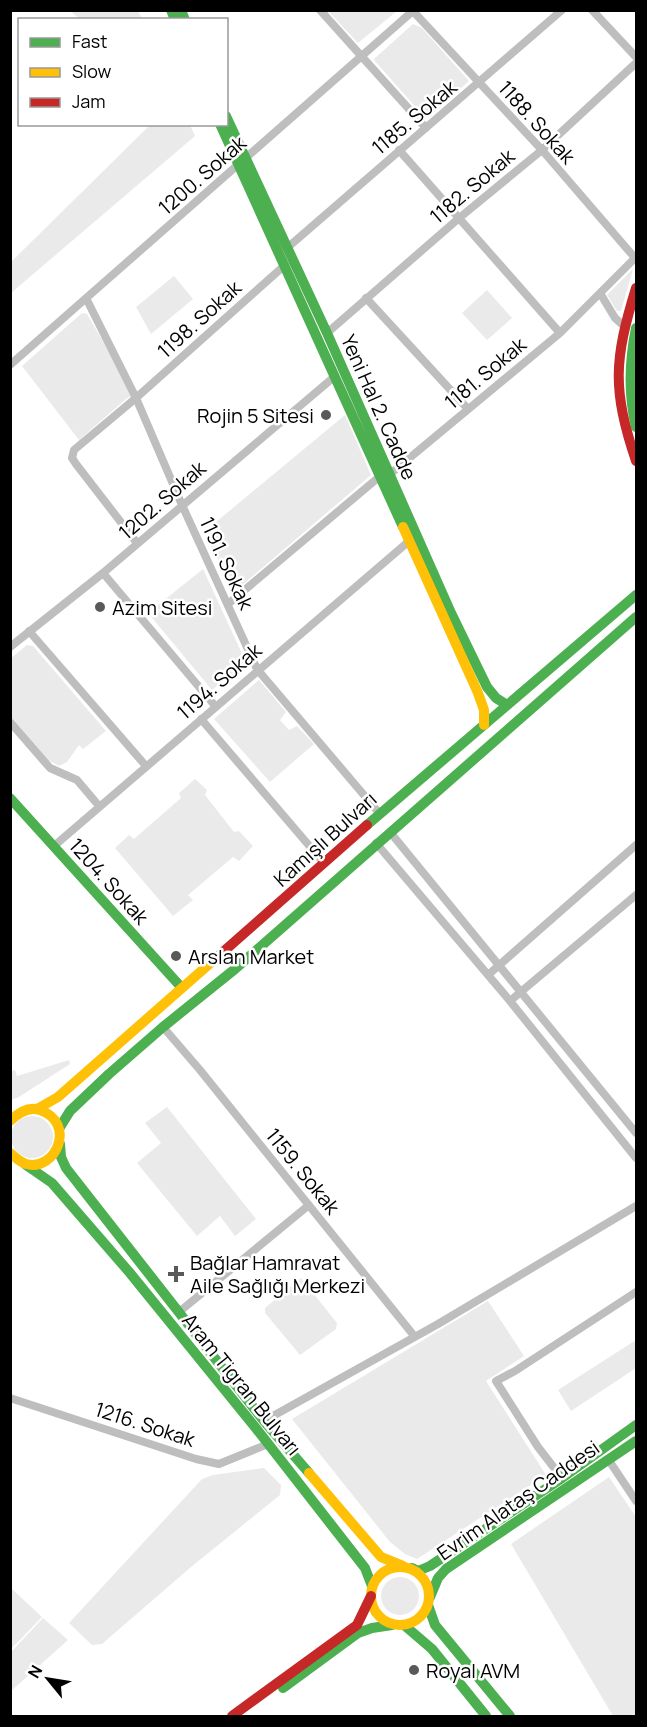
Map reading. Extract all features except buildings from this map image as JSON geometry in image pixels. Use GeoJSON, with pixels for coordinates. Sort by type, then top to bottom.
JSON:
{"type":"FeatureCollection","features":[{"type":"Feature","properties":{"kind":"main road","name":"Yeni Hal 2. Cadde"},"geometry":{"type":"LineString","coordinates":[[228,122],[242,163],[288,248],[327,333],[384,476],[487,687],[495,698],[507,705]]}},
{"type":"Feature","properties":{"kind":"main road"},"geometry":{"type":"LineString","coordinates":[[221,126],[242,163],[334,377],[384,476],[408,542],[478,693],[484,710],[484,725]]}},
{"type":"Feature","properties":{"kind":"main road"},"geometry":{"type":"LineString","coordinates":[[636,288],[628,382],[636,427]]}},
{"type":"Feature","properties":{"kind":"main road"},"geometry":{"type":"LineString","coordinates":[[631,328],[619,362],[618,395],[636,461]]}},
{"type":"Feature","properties":{"kind":"main road","name":"Kamışlı Bulvarı"},"geometry":{"type":"LineString","coordinates":[[10,1121],[22,1111],[37,1109],[58,1097],[380,814],[636,595]]}},
{"type":"Feature","properties":{"kind":"main road","name":"Kamışlı Bulvarı"},"geometry":{"type":"LineString","coordinates":[[60,1127],[70,1111],[109,1074],[235,969],[636,617]]}},
{"type":"Feature","properties":{"kind":"main road","name":"1204. Sokak"},"geometry":{"type":"LineString","coordinates":[[10,798],[181,987]]}},
{"type":"Feature","properties":{"kind":"main road"},"geometry":{"type":"LineString","coordinates":[[37,1109],[51,1115],[60,1127],[61,1157],[66,1168],[264,1421],[381,1557],[418,1572],[430,1566],[562,1478],[636,1425]]}},
{"type":"Feature","properties":{"kind":"main road"},"geometry":{"type":"LineString","coordinates":[[15,1158],[32,1165],[41,1164],[50,1160],[60,1144]]}},
{"type":"Feature","properties":{"kind":"main road","name":"Aram Tigran Bulvarı"},"geometry":{"type":"LineString","coordinates":[[15,1158],[52,1183],[130,1273],[365,1568],[372,1591]]}},
{"type":"Feature","properties":{"kind":"main road","name":"Evrim Alataş Caddesi"},"geometry":{"type":"LineString","coordinates":[[429,1601],[438,1578],[446,1569],[636,1441]]}},
{"type":"Feature","properties":{"kind":"main road"},"geometry":{"type":"LineString","coordinates":[[232,1716],[357,1625],[377,1577],[393,1567],[407,1567],[425,1580],[435,1625],[510,1716]]}},
{"type":"Feature","properties":{"kind":"main road"},"geometry":{"type":"LineString","coordinates":[[372,1591],[372,1605],[377,1614],[385,1621],[399,1625],[432,1648],[486,1716]]}},
{"type":"Feature","properties":{"kind":"main road"},"geometry":{"type":"LineString","coordinates":[[244,1716],[358,1634],[372,1628],[399,1625],[419,1618],[429,1601]]}},
{"type":"Feature","properties":{"kind":"street"},"geometry":{"type":"LineString","coordinates":[[320,10],[426,128]]}},
{"type":"Feature","properties":{"kind":"street","name":"1185. Sokak"},"geometry":{"type":"LineString","coordinates":[[288,248],[562,10]]}},
{"type":"Feature","properties":{"kind":"street"},"geometry":{"type":"LineString","coordinates":[[592,10],[636,57]]}},
{"type":"Feature","properties":{"kind":"street","name":"1200. Sokak"},"geometry":{"type":"LineString","coordinates":[[10,365],[413,11]]}},
{"type":"Feature","properties":{"kind":"street","name":"1188. Sokak"},"geometry":{"type":"LineString","coordinates":[[413,11],[542,150],[636,257],[600,293]]}},
{"type":"Feature","properties":{"kind":"street","name":"1182. Sokak"},"geometry":{"type":"LineString","coordinates":[[327,333],[458,219],[542,150],[636,63]]}},
{"type":"Feature","properties":{"kind":"street"},"geometry":{"type":"LineString","coordinates":[[399,150],[560,333]]}},
{"type":"Feature","properties":{"kind":"street","name":"1198. Sokak"},"geometry":{"type":"LineString","coordinates":[[137,543],[72,458],[74,450],[285,266]]}},
{"type":"Feature","properties":{"kind":"street"},"geometry":{"type":"LineString","coordinates":[[600,293],[615,318],[631,328]]}},
{"type":"Feature","properties":{"kind":"street","name":"1181. Sokak"},"geometry":{"type":"LineString","coordinates":[[228,604],[560,333],[600,293]]}},
{"type":"Feature","properties":{"kind":"street","name":"1191. Sokak"},"geometry":{"type":"LineString","coordinates":[[86,298],[136,398],[182,505],[258,669],[380,814]]}},
{"type":"Feature","properties":{"kind":"street"},"geometry":{"type":"LineString","coordinates":[[366,298],[468,409]]}},
{"type":"Feature","properties":{"kind":"street","name":"1202. Sokak"},"geometry":{"type":"LineString","coordinates":[[10,647],[103,573],[334,377]]}},
{"type":"Feature","properties":{"kind":"street","name":"1194. Sokak"},"geometry":{"type":"LineString","coordinates":[[54,846],[408,542]]}},
{"type":"Feature","properties":{"kind":"street"},"geometry":{"type":"LineString","coordinates":[[103,573],[216,707]]}},
{"type":"Feature","properties":{"kind":"street"},"geometry":{"type":"LineString","coordinates":[[29,631],[146,766]]}},
{"type":"Feature","properties":{"kind":"street"},"geometry":{"type":"LineString","coordinates":[[201,719],[324,863]]}},
{"type":"Feature","properties":{"kind":"street"},"geometry":{"type":"LineString","coordinates":[[10,722],[50,768],[77,780],[99,806]]}},
{"type":"Feature","properties":{"kind":"street"},"geometry":{"type":"LineString","coordinates":[[390,832],[636,1133]]}},
{"type":"Feature","properties":{"kind":"street"},"geometry":{"type":"LineString","coordinates":[[376,843],[510,1001],[636,1158]]}},
{"type":"Feature","properties":{"kind":"street"},"geometry":{"type":"LineString","coordinates":[[488,975],[636,845]]}},
{"type":"Feature","properties":{"kind":"street"},"geometry":{"type":"LineString","coordinates":[[510,1001],[636,898]]}},
{"type":"Feature","properties":{"kind":"street","name":"1159. Sokak"},"geometry":{"type":"LineString","coordinates":[[163,1027],[415,1337]]}},
{"type":"Feature","properties":{"kind":"street"},"geometry":{"type":"LineString","coordinates":[[179,1312],[309,1205]]}},
{"type":"Feature","properties":{"kind":"street"},"geometry":{"type":"LineString","coordinates":[[264,1421],[415,1337],[636,1206]]}},
{"type":"Feature","properties":{"kind":"street"},"geometry":{"type":"LineString","coordinates":[[562,1478],[538,1447],[496,1380],[515,1371],[636,1292]]}},
{"type":"Feature","properties":{"kind":"street","name":"1216. Sokak"},"geometry":{"type":"LineString","coordinates":[[10,1398],[196,1459],[219,1464],[268,1444]]}},
{"type":"Feature","properties":{"kind":"street"},"geometry":{"type":"LineString","coordinates":[[608,1459],[636,1501]]}},
{"type":"Feature","properties":{"kind":"shaded area"},"geometry":{"type":"Polygon","coordinates":[[[70,11],[138,11],[142,18],[79,18],[70,11]]]}},
{"type":"Feature","properties":{"kind":"shaded area"},"geometry":{"type":"Polygon","coordinates":[[[328,11],[397,11],[358,43],[328,11]]]}},
{"type":"Feature","properties":{"kind":"shaded area"},"geometry":{"type":"Polygon","coordinates":[[[413,24],[422,28],[469,81],[429,117],[425,117],[420,112],[374,60],[413,24]]]}},
{"type":"Feature","properties":{"kind":"shaded area"},"geometry":{"type":"Polygon","coordinates":[[[149,126],[190,126],[195,136],[11,293],[11,262],[149,126]]]}},
{"type":"Feature","properties":{"kind":"shaded area"},"geometry":{"type":"Polygon","coordinates":[[[633,269],[621,311],[617,311],[607,295],[633,269]]]}},
{"type":"Feature","properties":{"kind":"shaded area"},"geometry":{"type":"Polygon","coordinates":[[[174,276],[193,299],[151,334],[136,307],[174,276]]]}},
{"type":"Feature","properties":{"kind":"shaded area"},"geometry":{"type":"Polygon","coordinates":[[[487,290],[512,318],[487,340],[462,313],[487,290]]]}},
{"type":"Feature","properties":{"kind":"shaded area"},"geometry":{"type":"Polygon","coordinates":[[[82,313],[87,314],[134,395],[126,399],[79,440],[22,366],[82,313]]]}},
{"type":"Feature","properties":{"kind":"shaded area"},"geometry":{"type":"Polygon","coordinates":[[[345,415],[371,475],[234,592],[204,532],[345,415]]]}},
{"type":"Feature","properties":{"kind":"shaded area"},"geometry":{"type":"Polygon","coordinates":[[[203,569],[244,658],[243,664],[212,690],[148,613],[203,569]]]}},
{"type":"Feature","properties":{"kind":"shaded area"},"geometry":{"type":"Polygon","coordinates":[[[27,645],[33,646],[106,731],[83,749],[79,745],[67,762],[59,766],[48,760],[11,718],[10,659],[27,645]]]}},
{"type":"Feature","properties":{"kind":"shaded area"},"geometry":{"type":"Polygon","coordinates":[[[259,680],[286,712],[280,720],[289,730],[297,726],[314,744],[270,782],[214,719],[259,680]]]}},
{"type":"Feature","properties":{"kind":"shaded area"},"geometry":{"type":"Polygon","coordinates":[[[195,779],[207,790],[205,795],[234,832],[239,831],[253,846],[239,861],[233,857],[188,895],[193,900],[173,916],[115,848],[129,835],[134,839],[181,798],[179,793],[195,779]]]}},
{"type":"Feature","properties":{"kind":"shaded area"},"geometry":{"type":"Polygon","coordinates":[[[69,1060],[70,1064],[11,1100],[11,1071],[15,1070],[17,1076],[69,1060]]]}},
{"type":"Feature","properties":{"kind":"shaded area"},"geometry":{"type":"Polygon","coordinates":[[[167,1107],[256,1219],[235,1236],[220,1216],[197,1236],[137,1163],[161,1143],[145,1123],[167,1107]]]}},
{"type":"Feature","properties":{"kind":"shaded area"},"geometry":{"type":"Polygon","coordinates":[[[32,1116],[47,1122],[53,1137],[47,1152],[32,1158],[17,1152],[11,1137],[17,1122],[32,1116]]]}},
{"type":"Feature","properties":{"kind":"shaded area"},"geometry":{"type":"Polygon","coordinates":[[[301,1278],[337,1323],[336,1329],[300,1355],[265,1313],[265,1308],[301,1278]]]}},
{"type":"Feature","properties":{"kind":"shaded area"},"geometry":{"type":"Polygon","coordinates":[[[488,1301],[524,1356],[486,1381],[546,1475],[417,1559],[405,1554],[390,1542],[292,1419],[488,1301]]]}},
{"type":"Feature","properties":{"kind":"shaded area"},"geometry":{"type":"Polygon","coordinates":[[[636,1340],[636,1368],[571,1411],[558,1390],[636,1340]]]}},
{"type":"Feature","properties":{"kind":"shaded area"},"geometry":{"type":"Polygon","coordinates":[[[264,1468],[281,1485],[280,1495],[191,1567],[102,1644],[92,1645],[69,1623],[202,1479],[213,1475],[264,1468]]]}},
{"type":"Feature","properties":{"kind":"shaded area"},"geometry":{"type":"Polygon","coordinates":[[[609,1477],[636,1517],[636,1716],[613,1716],[511,1544],[609,1477]]]}},
{"type":"Feature","properties":{"kind":"shaded area"},"geometry":{"type":"Polygon","coordinates":[[[400,1577],[407,1578],[413,1583],[418,1589],[418,1603],[413,1609],[407,1614],[400,1615],[393,1614],[387,1609],[382,1603],[381,1596],[382,1589],[387,1583],[393,1578],[400,1577]]]}},
{"type":"Feature","properties":{"kind":"shaded area"},"geometry":{"type":"Polygon","coordinates":[[[11,1588],[42,1617],[11,1649],[11,1588]]]}},
{"type":"Feature","properties":{"kind":"shaded area"},"geometry":{"type":"Polygon","coordinates":[[[43,1618],[68,1640],[11,1691],[11,1652],[43,1618]]]}},
{"type":"Feature","properties":{"kind":"traffic: fast"},"geometry":{"type":"LineString","coordinates":[[171,10],[174,18]]}},
{"type":"Feature","properties":{"kind":"traffic: fast"},"geometry":{"type":"LineString","coordinates":[[181,10],[184,18]]}},
{"type":"Feature","properties":{"kind":"traffic: fast"},"geometry":{"type":"LineString","coordinates":[[228,120],[327,333],[451,613],[487,687],[496,698],[507,705]]}},
{"type":"Feature","properties":{"kind":"traffic: fast"},"geometry":{"type":"LineString","coordinates":[[221,126],[403,527]]}},
{"type":"Feature","properties":{"kind":"traffic: fast"},"geometry":{"type":"LineString","coordinates":[[636,328],[630,378],[636,427]]}},
{"type":"Feature","properties":{"kind":"traffic: fast"},"geometry":{"type":"LineString","coordinates":[[367,825],[636,595]]}},
{"type":"Feature","properties":{"kind":"traffic: fast"},"geometry":{"type":"LineString","coordinates":[[60,1127],[70,1111],[109,1074],[235,969],[636,617]]}},
{"type":"Feature","properties":{"kind":"traffic: fast"},"geometry":{"type":"LineString","coordinates":[[10,798],[181,987]]}},
{"type":"Feature","properties":{"kind":"traffic: fast"},"geometry":{"type":"LineString","coordinates":[[60,1144],[61,1157],[66,1168],[264,1421],[309,1473]]}},
{"type":"Feature","properties":{"kind":"traffic: fast"},"geometry":{"type":"LineString","coordinates":[[26,1165],[52,1183],[130,1273],[255,1427],[365,1568],[372,1586]]}},
{"type":"Feature","properties":{"kind":"traffic: fast"},"geometry":{"type":"LineString","coordinates":[[412,1568],[418,1571],[430,1566],[562,1478],[636,1425]]}},
{"type":"Feature","properties":{"kind":"traffic: fast"},"geometry":{"type":"LineString","coordinates":[[430,1597],[438,1578],[446,1569],[636,1441]]}},
{"type":"Feature","properties":{"kind":"traffic: fast"},"geometry":{"type":"LineString","coordinates":[[428,1605],[435,1625],[510,1716]]}},
{"type":"Feature","properties":{"kind":"traffic: fast"},"geometry":{"type":"LineString","coordinates":[[283,1688],[358,1633],[392,1625]]}},
{"type":"Feature","properties":{"kind":"traffic: fast"},"geometry":{"type":"LineString","coordinates":[[404,1625],[432,1649],[486,1716]]}},
{"type":"Feature","properties":{"kind":"traffic: slow"},"geometry":{"type":"LineString","coordinates":[[403,527],[478,693],[484,710],[484,725]]}},
{"type":"Feature","properties":{"kind":"traffic: slow"},"geometry":{"type":"LineString","coordinates":[[37,1109],[58,1097],[215,959]]}},
{"type":"Feature","properties":{"kind":"traffic: slow"},"geometry":{"type":"LineString","coordinates":[[10,1121],[24,1111],[40,1110],[51,1116],[58,1125],[60,1135],[53,1154],[46,1161],[37,1165],[26,1164],[10,1153]]}},
{"type":"Feature","properties":{"kind":"traffic: slow"},"geometry":{"type":"LineString","coordinates":[[309,1473],[381,1557],[403,1566]]}},
{"type":"Feature","properties":{"kind":"traffic: slow"},"geometry":{"type":"LineString","coordinates":[[394,1567],[406,1567],[421,1575],[429,1590],[429,1596],[429,1602],[421,1617],[406,1625],[394,1625],[379,1617],[371,1602],[371,1590],[379,1575],[394,1567]]}},
{"type":"Feature","properties":{"kind":"traffic: jam"},"geometry":{"type":"LineString","coordinates":[[636,288],[623,335],[619,374],[623,414],[636,461]]}},
{"type":"Feature","properties":{"kind":"traffic: jam"},"geometry":{"type":"LineString","coordinates":[[215,959],[367,825]]}},
{"type":"Feature","properties":{"kind":"traffic: jam"},"geometry":{"type":"LineString","coordinates":[[232,1716],[357,1625],[371,1596]]}},
{"type":"Feature","properties":{"kind":"place","name":"Rojin 5 Sitesi"},"geometry":{"type":"Point","coordinates":[326,415]}},
{"type":"Feature","properties":{"kind":"place","name":"Azim Sitesi"},"geometry":{"type":"Point","coordinates":[100,607]}},
{"type":"Feature","properties":{"kind":"place","name":"Arslan Market"},"geometry":{"type":"Point","coordinates":[176,956]}},
{"type":"Feature","properties":{"kind":"place","name":"Bağlar Hamravat Aile Sağlığı Merkezi"},"geometry":{"type":"Point","coordinates":[176,1274]}},
{"type":"Feature","properties":{"kind":"place","name":"Royal AVM"},"geometry":{"type":"Point","coordinates":[414,1670]}}]}
